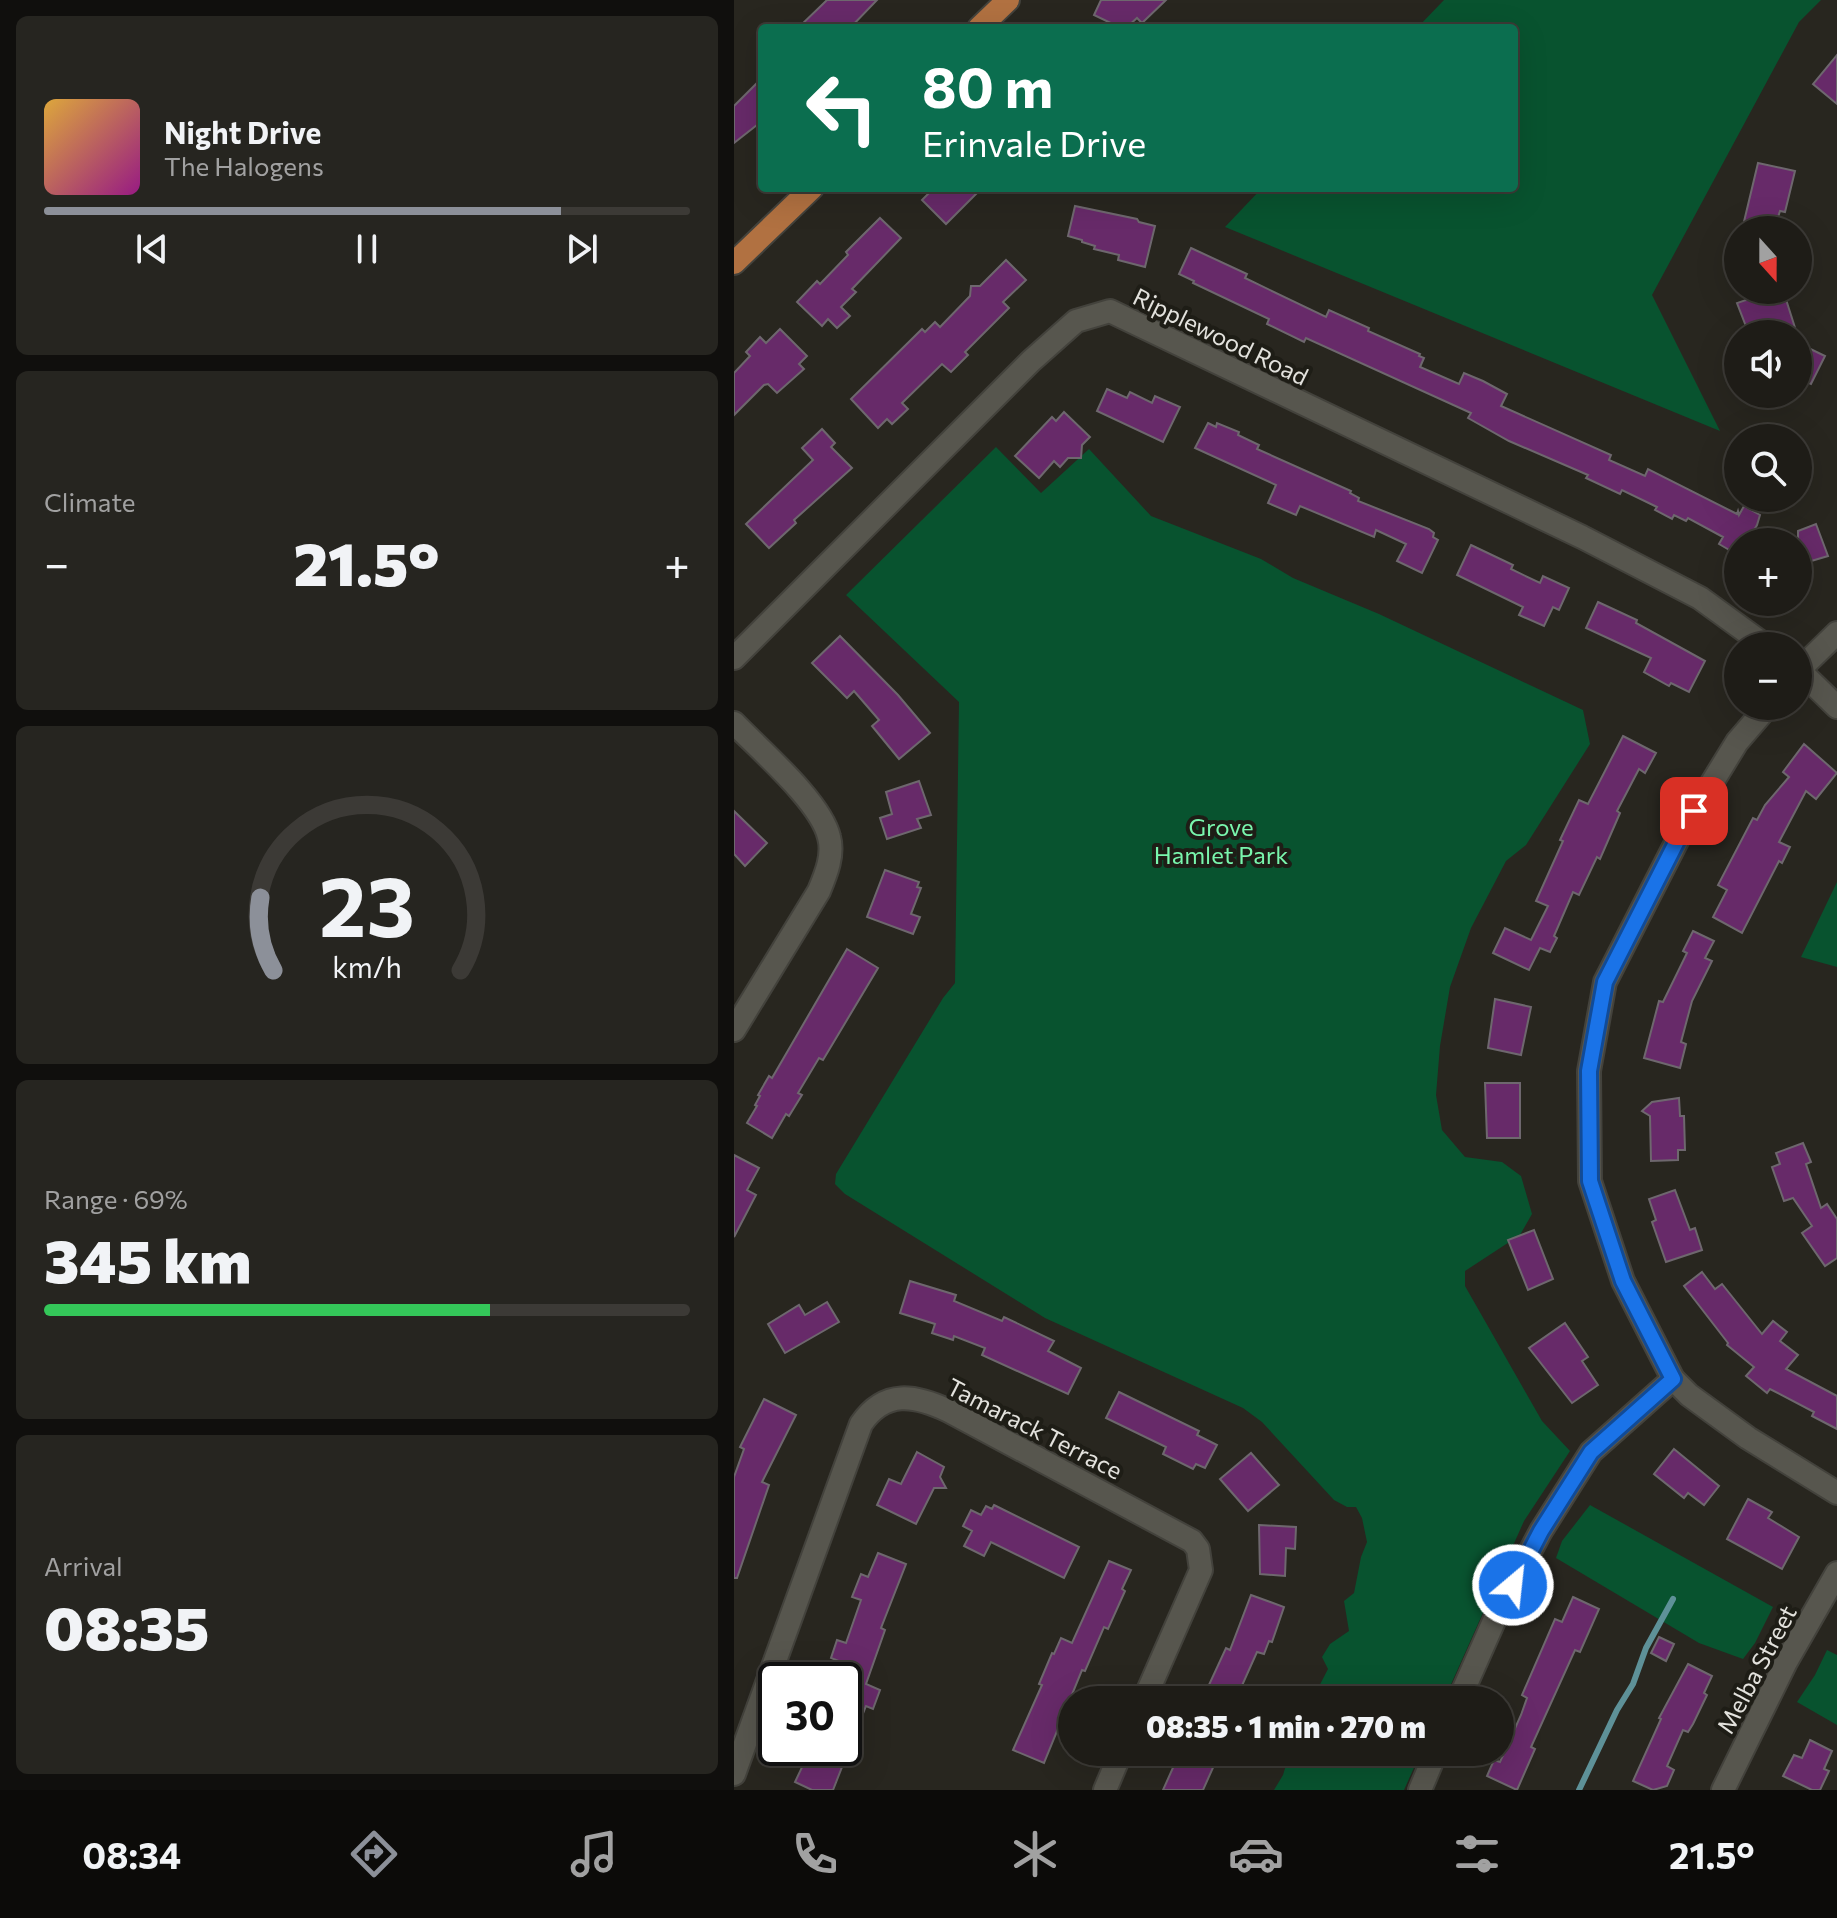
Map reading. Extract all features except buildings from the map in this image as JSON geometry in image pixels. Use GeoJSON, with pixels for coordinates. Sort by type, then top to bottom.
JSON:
{"type":"FeatureCollection","features":[{"type":"Feature","properties":{"kind":"main road"},"geometry":{"type":"LineString","coordinates":[[983,24],[1008,0]]}},
{"type":"Feature","properties":{"kind":"main road"},"geometry":{"type":"LineString","coordinates":[[734,263],[808,192]]}},
{"type":"Feature","properties":{"kind":"street","name":"Ripplewood Road"},"geometry":{"type":"LineString","coordinates":[[734,658],[1031,361],[1076,321],[1110,311],[1582,537],[1700,598],[1747,632]]}},
{"type":"Feature","properties":{"kind":"street"},"geometry":{"type":"LineString","coordinates":[[1812,657],[1837,633]]}},
{"type":"Feature","properties":{"kind":"street"},"geometry":{"type":"LineString","coordinates":[[1812,683],[1837,707]]}},
{"type":"Feature","properties":{"kind":"street"},"geometry":{"type":"LineString","coordinates":[[1756,720],[1737,742],[1680,835],[1605,982],[1589,1071],[1590,1181],[1623,1281],[1673,1379],[1689,1395],[1748,1438],[1837,1493]]}},
{"type":"Feature","properties":{"kind":"street"},"geometry":{"type":"LineString","coordinates":[[734,723],[815,809],[830,839],[827,873],[819,891],[734,1030]]}},
{"type":"Feature","properties":{"kind":"street"},"geometry":{"type":"LineString","coordinates":[[1465,1686],[1505,1598],[1541,1531],[1591,1452],[1673,1379]]}},
{"type":"Feature","properties":{"kind":"street","name":"Tamarack Terrace"},"geometry":{"type":"LineString","coordinates":[[734,1774],[856,1436],[869,1413],[896,1399],[912,1397],[949,1411],[1192,1541],[1198,1549],[1201,1570],[1150,1686]]}},
{"type":"Feature","properties":{"kind":"street","name":"Melba Street"},"geometry":{"type":"LineString","coordinates":[[1723,1790],[1786,1662],[1837,1573]]}},
{"type":"Feature","properties":{"kind":"street"},"geometry":{"type":"LineString","coordinates":[[1105,1790],[1115,1766]]}},
{"type":"Feature","properties":{"kind":"street"},"geometry":{"type":"LineString","coordinates":[[1420,1790],[1430,1766]]}},
{"type":"Feature","properties":{"kind":"green space"},"geometry":{"type":"Polygon","coordinates":[[[1444,0],[1821,0],[1799,22],[1652,295],[1720,431],[1225,227],[1258,192],[1518,192],[1518,24],[1421,24],[1444,0]]]}},
{"type":"Feature","properties":{"kind":"green space","name":"Grove Hamlet Park"},"geometry":{"type":"Polygon","coordinates":[[[996,447],[1041,493],[1089,449],[1151,516],[1261,559],[1293,578],[1379,614],[1583,710],[1590,744],[1526,845],[1506,861],[1471,928],[1450,987],[1440,1046],[1436,1095],[1442,1130],[1465,1157],[1502,1162],[1521,1176],[1532,1214],[1520,1235],[1465,1271],[1465,1286],[1542,1421],[1570,1451],[1524,1521],[1450,1686],[1319,1686],[1328,1669],[1322,1657],[1330,1644],[1349,1631],[1344,1601],[1354,1593],[1367,1542],[1362,1518],[1356,1507],[1347,1507],[1334,1500],[1262,1422],[1243,1408],[1045,1318],[845,1194],[835,1184],[836,1174],[955,983],[959,702],[846,595],[996,447]]]}},
{"type":"Feature","properties":{"kind":"green space"},"geometry":{"type":"Polygon","coordinates":[[[1837,882],[1837,967],[1801,957],[1837,882]]]}},
{"type":"Feature","properties":{"kind":"green space"},"geometry":{"type":"Polygon","coordinates":[[[1590,1505],[1773,1607],[1743,1659],[1699,1643],[1556,1558],[1562,1541],[1590,1505]]]}},
{"type":"Feature","properties":{"kind":"green space"},"geometry":{"type":"Polygon","coordinates":[[[1827,1650],[1837,1655],[1837,1725],[1797,1702],[1827,1650]]]}},
{"type":"Feature","properties":{"kind":"green space"},"geometry":{"type":"Polygon","coordinates":[[[1286,1766],[1415,1766],[1404,1790],[1274,1790],[1286,1766]]]}},
{"type":"Feature","properties":{"kind":"waterway"},"geometry":{"type":"LineString","coordinates":[[1579,1790],[1617,1710],[1633,1684],[1646,1648],[1673,1599]]}},
{"type":"Feature","properties":{"kind":"route"},"geometry":{"type":"LineString","coordinates":[[1513,1585],[1541,1531],[1591,1452],[1673,1379],[1623,1281],[1590,1181],[1589,1071],[1605,982],[1694,811]]}}]}
